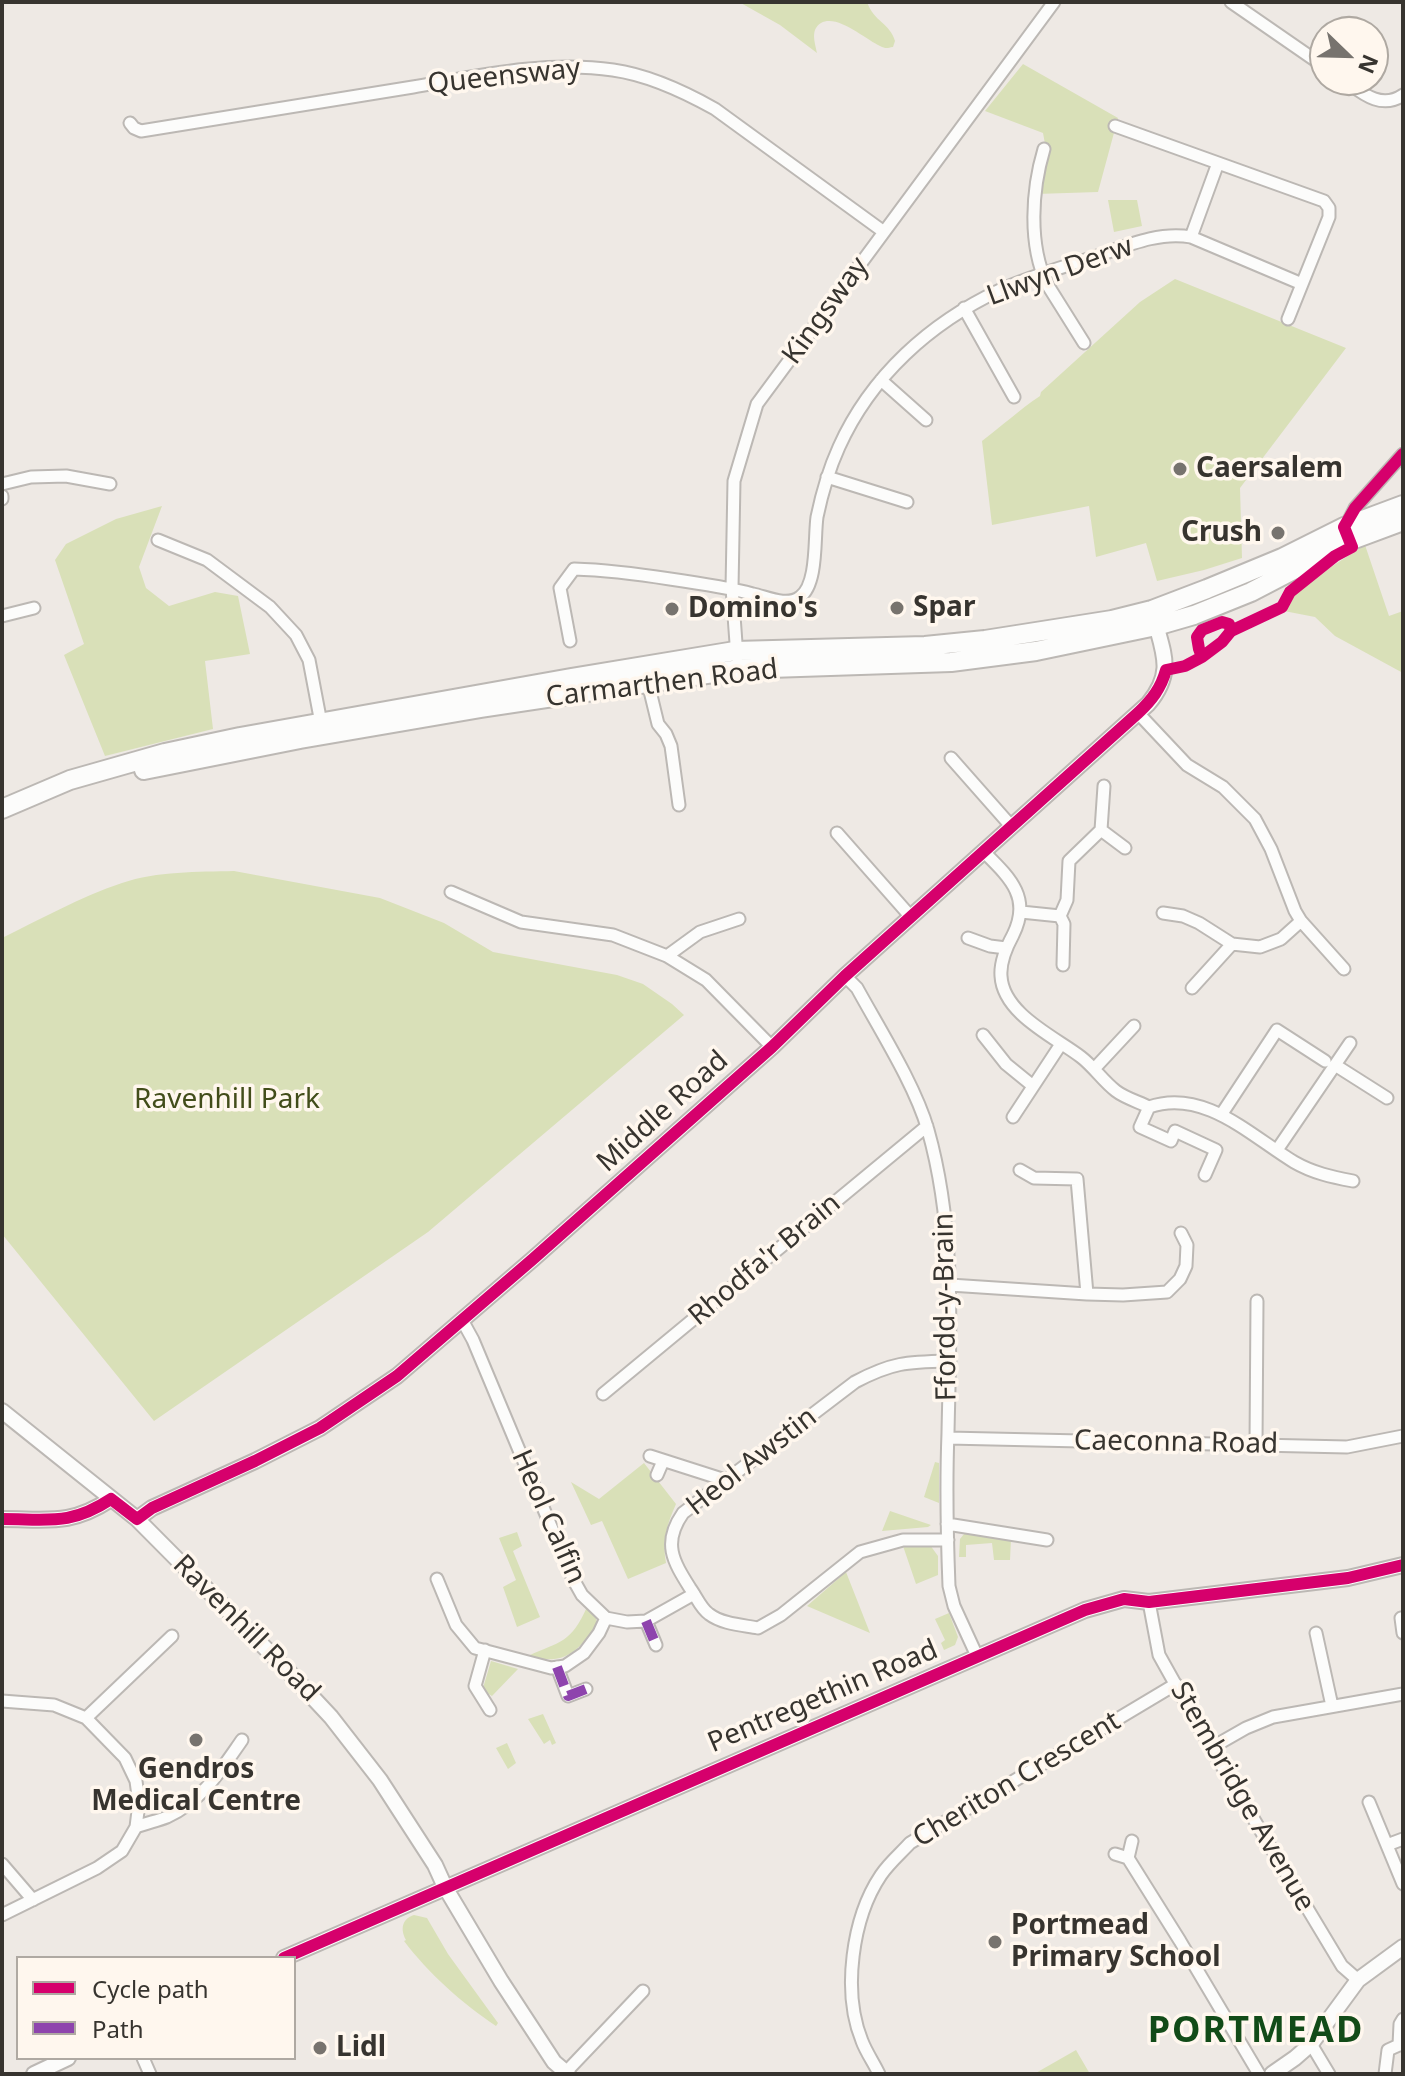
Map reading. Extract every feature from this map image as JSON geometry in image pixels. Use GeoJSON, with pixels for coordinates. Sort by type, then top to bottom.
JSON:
{"type":"FeatureCollection","features":[{"type":"Feature","properties":{"kind":"main road"},"geometry":{"type":"LineString","coordinates":[[1347,534],[1403,505]]}},
{"type":"Feature","properties":{"kind":"main road"},"geometry":{"type":"LineString","coordinates":[[1347,534],[1403,521]]}},
{"type":"Feature","properties":{"kind":"main road","name":"Carmarthen Road"},"geometry":{"type":"LineString","coordinates":[[2,809],[70,780],[165,753],[321,723],[737,660],[951,662],[1036,651],[1154,618],[1257,569],[1347,534]]}},
{"type":"Feature","properties":{"kind":"main road","name":"Carmarthen Road"},"geometry":{"type":"LineString","coordinates":[[2,822],[64,795],[146,769],[300,739],[648,683],[737,660]]}},
{"type":"Feature","properties":{"kind":"street","name":"Kingsway"},"geometry":{"type":"LineString","coordinates":[[737,660],[732,588],[734,481],[757,404],[1054,2]]}},
{"type":"Feature","properties":{"kind":"street"},"geometry":{"type":"LineString","coordinates":[[1231,2],[1309,56]]}},
{"type":"Feature","properties":{"kind":"street","name":"Queensway"},"geometry":{"type":"LineString","coordinates":[[130,123],[141,131],[499,73],[563,67],[615,70],[657,81],[715,109],[884,232]]}},
{"type":"Feature","properties":{"kind":"street"},"geometry":{"type":"LineString","coordinates":[[1369,96],[1382,102],[1403,95]]}},
{"type":"Feature","properties":{"kind":"street"},"geometry":{"type":"LineString","coordinates":[[1115,126],[1324,201],[1329,208],[1329,217],[1288,319]]}},
{"type":"Feature","properties":{"kind":"street"},"geometry":{"type":"LineString","coordinates":[[1044,149],[1034,199],[1037,249],[1043,274],[1084,343]]}},
{"type":"Feature","properties":{"kind":"street"},"geometry":{"type":"LineString","coordinates":[[1191,237],[1218,163]]}},
{"type":"Feature","properties":{"kind":"street","name":"Llwyn Derw"},"geometry":{"type":"LineString","coordinates":[[732,588],[788,602],[803,594],[809,585],[817,517],[827,477],[858,411],[905,353],[932,329],[964,308],[1001,289],[1043,274],[1155,238],[1182,235],[1302,284]]}},
{"type":"Feature","properties":{"kind":"street"},"geometry":{"type":"LineString","coordinates":[[964,308],[1014,397]]}},
{"type":"Feature","properties":{"kind":"street"},"geometry":{"type":"LineString","coordinates":[[881,380],[926,420]]}},
{"type":"Feature","properties":{"kind":"street","name":"Carmarthen Road"},"geometry":{"type":"LineString","coordinates":[[1347,534],[1355,508],[1403,454]]}},
{"type":"Feature","properties":{"kind":"street"},"geometry":{"type":"LineString","coordinates":[[2,484],[43,476],[66,476],[110,484]]}},
{"type":"Feature","properties":{"kind":"street"},"geometry":{"type":"LineString","coordinates":[[827,477],[907,502]]}},
{"type":"Feature","properties":{"kind":"street"},"geometry":{"type":"LineString","coordinates":[[158,540],[207,560],[270,607],[296,635],[309,660],[321,723]]}},
{"type":"Feature","properties":{"kind":"street"},"geometry":{"type":"LineString","coordinates":[[570,641],[560,588],[574,569],[606,570],[732,588]]}},
{"type":"Feature","properties":{"kind":"street"},"geometry":{"type":"LineString","coordinates":[[2,616],[34,608]]}},
{"type":"Feature","properties":{"kind":"street","name":"Middle Road"},"geometry":{"type":"LineString","coordinates":[[137,1519],[152,1508],[320,1428],[397,1376],[772,1047],[845,976],[1156,695],[1166,670],[1154,618]]}},
{"type":"Feature","properties":{"kind":"street"},"geometry":{"type":"LineString","coordinates":[[648,683],[658,724],[671,746],[679,805]]}},
{"type":"Feature","properties":{"kind":"street"},"geometry":{"type":"LineString","coordinates":[[1138,713],[1187,765],[1223,787],[1255,819],[1271,849],[1295,911],[1344,969]]}},
{"type":"Feature","properties":{"kind":"street"},"geometry":{"type":"LineString","coordinates":[[951,758],[1011,826]]}},
{"type":"Feature","properties":{"kind":"street"},"geometry":{"type":"LineString","coordinates":[[1060,916],[1067,900],[1069,861],[1101,830],[1104,786]]}},
{"type":"Feature","properties":{"kind":"street"},"geometry":{"type":"LineString","coordinates":[[1101,830],[1125,848]]}},
{"type":"Feature","properties":{"kind":"street"},"geometry":{"type":"LineString","coordinates":[[837,833],[911,917]]}},
{"type":"Feature","properties":{"kind":"street"},"geometry":{"type":"LineString","coordinates":[[983,851],[1010,880],[1018,895],[1021,912],[1006,948],[1000,976],[1006,993],[1026,1018],[1081,1057],[1117,1093],[1149,1107],[1162,1103],[1204,1107],[1312,1171],[1353,1181]]}},
{"type":"Feature","properties":{"kind":"street"},"geometry":{"type":"LineString","coordinates":[[451,892],[521,922],[613,935],[667,956],[706,980],[772,1047]]}},
{"type":"Feature","properties":{"kind":"street"},"geometry":{"type":"LineString","coordinates":[[1021,912],[1060,916]]}},
{"type":"Feature","properties":{"kind":"street"},"geometry":{"type":"LineString","coordinates":[[1163,913],[1173,913],[1191,920],[1232,944],[1260,947],[1281,939],[1301,921]]}},
{"type":"Feature","properties":{"kind":"street"},"geometry":{"type":"LineString","coordinates":[[1060,916],[1064,924],[1063,965]]}},
{"type":"Feature","properties":{"kind":"street"},"geometry":{"type":"LineString","coordinates":[[667,956],[700,932],[739,919]]}},
{"type":"Feature","properties":{"kind":"street"},"geometry":{"type":"LineString","coordinates":[[968,938],[1006,948]]}},
{"type":"Feature","properties":{"kind":"street"},"geometry":{"type":"LineString","coordinates":[[1192,988],[1232,944]]}},
{"type":"Feature","properties":{"kind":"street","name":"Ffordd-y-Brain"},"geometry":{"type":"LineString","coordinates":[[845,976],[857,988],[903,1074],[927,1126],[938,1170],[947,1230],[950,1285],[949,1586],[954,1606],[977,1656]]}},
{"type":"Feature","properties":{"kind":"street"},"geometry":{"type":"LineString","coordinates":[[1094,1069],[1134,1026]]}},
{"type":"Feature","properties":{"kind":"street"},"geometry":{"type":"LineString","coordinates":[[1221,1115],[1277,1030],[1387,1098]]}},
{"type":"Feature","properties":{"kind":"street"},"geometry":{"type":"LineString","coordinates":[[983,1035],[1006,1064],[1033,1086]]}},
{"type":"Feature","properties":{"kind":"street"},"geometry":{"type":"LineString","coordinates":[[1277,1150],[1330,1063],[1350,1043]]}},
{"type":"Feature","properties":{"kind":"street"},"geometry":{"type":"LineString","coordinates":[[1013,1117],[1061,1044]]}},
{"type":"Feature","properties":{"kind":"street"},"geometry":{"type":"LineString","coordinates":[[1149,1107],[1140,1127],[1171,1141],[1175,1131],[1216,1150],[1205,1175]]}},
{"type":"Feature","properties":{"kind":"street","name":"Rhodfa'r Brain"},"geometry":{"type":"LineString","coordinates":[[603,1394],[927,1126]]}},
{"type":"Feature","properties":{"kind":"street"},"geometry":{"type":"LineString","coordinates":[[1020,1170],[1034,1178],[1077,1179],[1087,1294]]}},
{"type":"Feature","properties":{"kind":"street"},"geometry":{"type":"LineString","coordinates":[[950,1285],[1087,1294],[1167,1292],[1180,1279],[1186,1266],[1187,1245],[1181,1233]]}},
{"type":"Feature","properties":{"kind":"street"},"geometry":{"type":"LineString","coordinates":[[1256,1445],[1257,1301]]}},
{"type":"Feature","properties":{"kind":"street","name":"Heol Calfin"},"geometry":{"type":"LineString","coordinates":[[462,1320],[573,1579],[582,1595],[606,1618]]}},
{"type":"Feature","properties":{"kind":"street","name":"Heol Awstin"},"geometry":{"type":"LineString","coordinates":[[948,1540],[903,1540],[860,1552],[781,1615],[758,1628],[707,1614],[674,1560],[670,1543],[675,1525],[683,1513],[855,1382],[882,1368],[909,1362],[950,1361]]}},
{"type":"Feature","properties":{"kind":"street","name":"Ravenhill Road"},"geometry":{"type":"LineString","coordinates":[[2,1411],[137,1519],[331,1717],[380,1780],[435,1865],[501,1981],[559,2070]]}},
{"type":"Feature","properties":{"kind":"street","name":"Caeconna Road"},"geometry":{"type":"LineString","coordinates":[[948,1438],[1347,1447],[1403,1436]]}},
{"type":"Feature","properties":{"kind":"street"},"geometry":{"type":"LineString","coordinates":[[650,1456],[725,1480]]}},
{"type":"Feature","properties":{"kind":"street"},"geometry":{"type":"LineString","coordinates":[[657,1475],[663,1461]]}},
{"type":"Feature","properties":{"kind":"street"},"geometry":{"type":"LineString","coordinates":[[2,1519],[67,1520],[94,1510],[111,1499]]}},
{"type":"Feature","properties":{"kind":"street"},"geometry":{"type":"LineString","coordinates":[[947,1524],[1047,1540]]}},
{"type":"Feature","properties":{"kind":"street","name":"Pentregethin Road"},"geometry":{"type":"LineString","coordinates":[[289,1956],[1085,1610],[1124,1599],[1149,1602],[1348,1578],[1403,1565]]}},
{"type":"Feature","properties":{"kind":"street"},"geometry":{"type":"LineString","coordinates":[[437,1579],[456,1625],[475,1648],[551,1668],[565,1666],[584,1653],[606,1618],[627,1622],[646,1621],[694,1594]]}},
{"type":"Feature","properties":{"kind":"street","name":"Stembridge Avenue"},"geometry":{"type":"LineString","coordinates":[[1149,1602],[1159,1655],[1342,1966],[1358,1980]]}},
{"type":"Feature","properties":{"kind":"street"},"geometry":{"type":"LineString","coordinates":[[1401,1618],[1403,1633]]}},
{"type":"Feature","properties":{"kind":"street"},"geometry":{"type":"LineString","coordinates":[[646,1621],[656,1645]]}},
{"type":"Feature","properties":{"kind":"street"},"geometry":{"type":"LineString","coordinates":[[1316,1633],[1332,1706]]}},
{"type":"Feature","properties":{"kind":"street"},"geometry":{"type":"LineString","coordinates":[[86,1718],[172,1636]]}},
{"type":"Feature","properties":{"kind":"street"},"geometry":{"type":"LineString","coordinates":[[485,1650],[475,1686],[490,1710]]}},
{"type":"Feature","properties":{"kind":"street"},"geometry":{"type":"LineString","coordinates":[[557,1667],[568,1696],[586,1689]]}},
{"type":"Feature","properties":{"kind":"street","name":"Cheriton Crescent"},"geometry":{"type":"LineString","coordinates":[[879,2074],[861,2040],[852,1985],[854,1948],[861,1913],[881,1874],[910,1843],[1176,1684]]}},
{"type":"Feature","properties":{"kind":"street"},"geometry":{"type":"LineString","coordinates":[[1211,1748],[1273,1717],[1403,1694]]}},
{"type":"Feature","properties":{"kind":"street"},"geometry":{"type":"LineString","coordinates":[[2,1701],[54,1705],[86,1718],[125,1758],[136,1781],[139,1803],[136,1827],[122,1851],[97,1868],[2,1915]]}},
{"type":"Feature","properties":{"kind":"street"},"geometry":{"type":"LineString","coordinates":[[136,1827],[167,1817],[194,1801],[215,1779],[242,1740]]}},
{"type":"Feature","properties":{"kind":"street"},"geometry":{"type":"LineString","coordinates":[[1369,1802],[1403,1884]]}},
{"type":"Feature","properties":{"kind":"street"},"geometry":{"type":"LineString","coordinates":[[1387,1845],[1403,1839]]}},
{"type":"Feature","properties":{"kind":"street"},"geometry":{"type":"LineString","coordinates":[[1128,1858],[1132,1841]]}},
{"type":"Feature","properties":{"kind":"street"},"geometry":{"type":"LineString","coordinates":[[1115,1854],[1128,1858],[1259,2074]]}},
{"type":"Feature","properties":{"kind":"street"},"geometry":{"type":"LineString","coordinates":[[2,1864],[33,1900]]}},
{"type":"Feature","properties":{"kind":"street"},"geometry":{"type":"LineString","coordinates":[[1272,2074],[1311,2044],[1358,1980],[1403,1947]]}},
{"type":"Feature","properties":{"kind":"street"},"geometry":{"type":"LineString","coordinates":[[559,2070],[643,1991]]}},
{"type":"Feature","properties":{"kind":"street"},"geometry":{"type":"LineString","coordinates":[[1385,2074],[1388,2050],[1401,2045],[1400,2024],[1403,2019]]}},
{"type":"Feature","properties":{"kind":"street"},"geometry":{"type":"LineString","coordinates":[[1311,2044],[1329,2074]]}},
{"type":"Feature","properties":{"kind":"street"},"geometry":{"type":"LineString","coordinates":[[34,2074],[64,2060]]}},
{"type":"Feature","properties":{"kind":"green space"},"geometry":{"type":"Polygon","coordinates":[[[739,2],[867,2],[895,41],[893,47],[884,48],[852,29],[828,21],[815,29],[817,53],[780,25],[739,2]]]}},
{"type":"Feature","properties":{"kind":"green space"},"geometry":{"type":"Polygon","coordinates":[[[1023,64],[1118,118],[1098,192],[1036,194],[1045,144],[1043,133],[985,111],[1023,64]]]}},
{"type":"Feature","properties":{"kind":"green space"},"geometry":{"type":"Polygon","coordinates":[[[1108,200],[1137,200],[1142,226],[1114,232],[1108,200]]]}},
{"type":"Feature","properties":{"kind":"green space"},"geometry":{"type":"Polygon","coordinates":[[[1175,279],[1346,348],[1240,488],[1242,558],[1157,581],[1146,543],[1096,557],[1089,506],[992,525],[982,441],[1040,396],[1140,302],[1175,279]]]}},
{"type":"Feature","properties":{"kind":"green space"},"geometry":{"type":"Polygon","coordinates":[[[162,506],[139,567],[146,588],[169,606],[215,592],[238,596],[250,654],[205,661],[213,729],[105,756],[64,655],[84,644],[55,560],[66,544],[116,519],[162,506]]]}},
{"type":"Feature","properties":{"kind":"green space"},"geometry":{"type":"Polygon","coordinates":[[[1365,545],[1389,616],[1403,611],[1403,673],[1335,636],[1315,617],[1284,611],[1294,591],[1365,545]]]}},
{"type":"Feature","properties":{"kind":"green space","name":"Ravenhill Park"},"geometry":{"type":"Polygon","coordinates":[[[234,871],[380,898],[444,923],[493,952],[617,975],[643,984],[684,1015],[428,1232],[154,1421],[2,1234],[2,938],[91,895],[135,879],[178,873],[234,871]]]}},
{"type":"Feature","properties":{"kind":"green space"},"geometry":{"type":"Polygon","coordinates":[[[935,1462],[939,1463],[939,1503],[924,1497],[935,1462]]]}},
{"type":"Feature","properties":{"kind":"green space"},"geometry":{"type":"Polygon","coordinates":[[[644,1463],[676,1504],[666,1533],[666,1563],[628,1579],[602,1521],[591,1525],[571,1482],[599,1499],[644,1463]]]}},
{"type":"Feature","properties":{"kind":"green space"},"geometry":{"type":"Polygon","coordinates":[[[890,1511],[931,1525],[882,1531],[890,1511]]]}},
{"type":"Feature","properties":{"kind":"green space"},"geometry":{"type":"Polygon","coordinates":[[[968,1529],[1011,1539],[1010,1560],[994,1560],[992,1543],[966,1545],[966,1557],[959,1557],[960,1539],[968,1529]]]}},
{"type":"Feature","properties":{"kind":"green space"},"geometry":{"type":"Polygon","coordinates":[[[517,1532],[522,1546],[513,1551],[540,1617],[517,1627],[503,1587],[516,1580],[499,1538],[517,1532]]]}},
{"type":"Feature","properties":{"kind":"green space"},"geometry":{"type":"Polygon","coordinates":[[[930,1545],[938,1556],[938,1575],[916,1584],[903,1546],[930,1545]]]}},
{"type":"Feature","properties":{"kind":"green space"},"geometry":{"type":"Polygon","coordinates":[[[846,1572],[870,1633],[807,1606],[846,1572]]]}},
{"type":"Feature","properties":{"kind":"green space"},"geometry":{"type":"Polygon","coordinates":[[[587,1607],[595,1615],[597,1623],[574,1651],[554,1659],[528,1656],[564,1639],[576,1628],[587,1607]]]}},
{"type":"Feature","properties":{"kind":"green space"},"geometry":{"type":"Polygon","coordinates":[[[949,1613],[958,1637],[955,1645],[944,1650],[941,1643],[945,1640],[935,1619],[949,1613]]]}},
{"type":"Feature","properties":{"kind":"green space"},"geometry":{"type":"Polygon","coordinates":[[[491,1661],[518,1669],[492,1696],[483,1688],[491,1661]]]}},
{"type":"Feature","properties":{"kind":"green space"},"geometry":{"type":"Polygon","coordinates":[[[543,1714],[556,1743],[552,1745],[550,1740],[544,1744],[528,1719],[543,1714]]]}},
{"type":"Feature","properties":{"kind":"green space"},"geometry":{"type":"Polygon","coordinates":[[[507,1743],[516,1763],[508,1769],[496,1748],[507,1743]]]}},
{"type":"Feature","properties":{"kind":"green space"},"geometry":{"type":"Polygon","coordinates":[[[414,1915],[427,1918],[448,1954],[498,2023],[496,2026],[447,1987],[404,1941],[403,1925],[414,1915]]]}},
{"type":"Feature","properties":{"kind":"green space"},"geometry":{"type":"Polygon","coordinates":[[[1076,2050],[1090,2074],[1034,2074],[1076,2050]]]}},
{"type":"Feature","properties":{"kind":"marked path"},"geometry":{"type":"LineString","coordinates":[[646,1621],[656,1645]]}},
{"type":"Feature","properties":{"kind":"marked path"},"geometry":{"type":"LineString","coordinates":[[557,1667],[568,1696],[586,1689]]}},
{"type":"Feature","properties":{"kind":"cycle path"},"geometry":{"type":"LineString","coordinates":[[1231,631],[1229,624],[1222,622],[1202,630],[1197,637],[1202,657],[1231,631],[1282,607],[1290,592],[1335,556],[1352,547],[1344,527],[1355,508],[1403,454]]}},
{"type":"Feature","properties":{"kind":"cycle path"},"geometry":{"type":"LineString","coordinates":[[2,1519],[71,1517],[111,1499],[137,1519],[152,1508],[320,1428],[397,1376],[772,1047],[845,976],[1138,713],[1155,693],[1166,670],[1185,666],[1202,657]]}},
{"type":"Feature","properties":{"kind":"cycle path"},"geometry":{"type":"LineString","coordinates":[[289,1956],[1085,1610],[1124,1599],[1149,1602],[1348,1578],[1403,1565]]}},
{"type":"Feature","properties":{"kind":"place","name":"Caersalem"},"geometry":{"type":"Point","coordinates":[1180,469]}},
{"type":"Feature","properties":{"kind":"place","name":"Crush"},"geometry":{"type":"Point","coordinates":[1278,533]}},
{"type":"Feature","properties":{"kind":"place","name":"Spar"},"geometry":{"type":"Point","coordinates":[897,608]}},
{"type":"Feature","properties":{"kind":"place","name":"Domino's"},"geometry":{"type":"Point","coordinates":[672,609]}},
{"type":"Feature","properties":{"kind":"place","name":"Gendros Medical Centre"},"geometry":{"type":"Point","coordinates":[196,1740]}},
{"type":"Feature","properties":{"kind":"place","name":"Portmead Primary School"},"geometry":{"type":"Point","coordinates":[995,1942]}},
{"type":"Feature","properties":{"kind":"place","name":"Lidl"},"geometry":{"type":"Point","coordinates":[320,2048]}},
{"type":"Feature","properties":{"kind":"district","name":"PORTMEAD"},"geometry":{"type":"Point","coordinates":[1256,2032]}}]}
